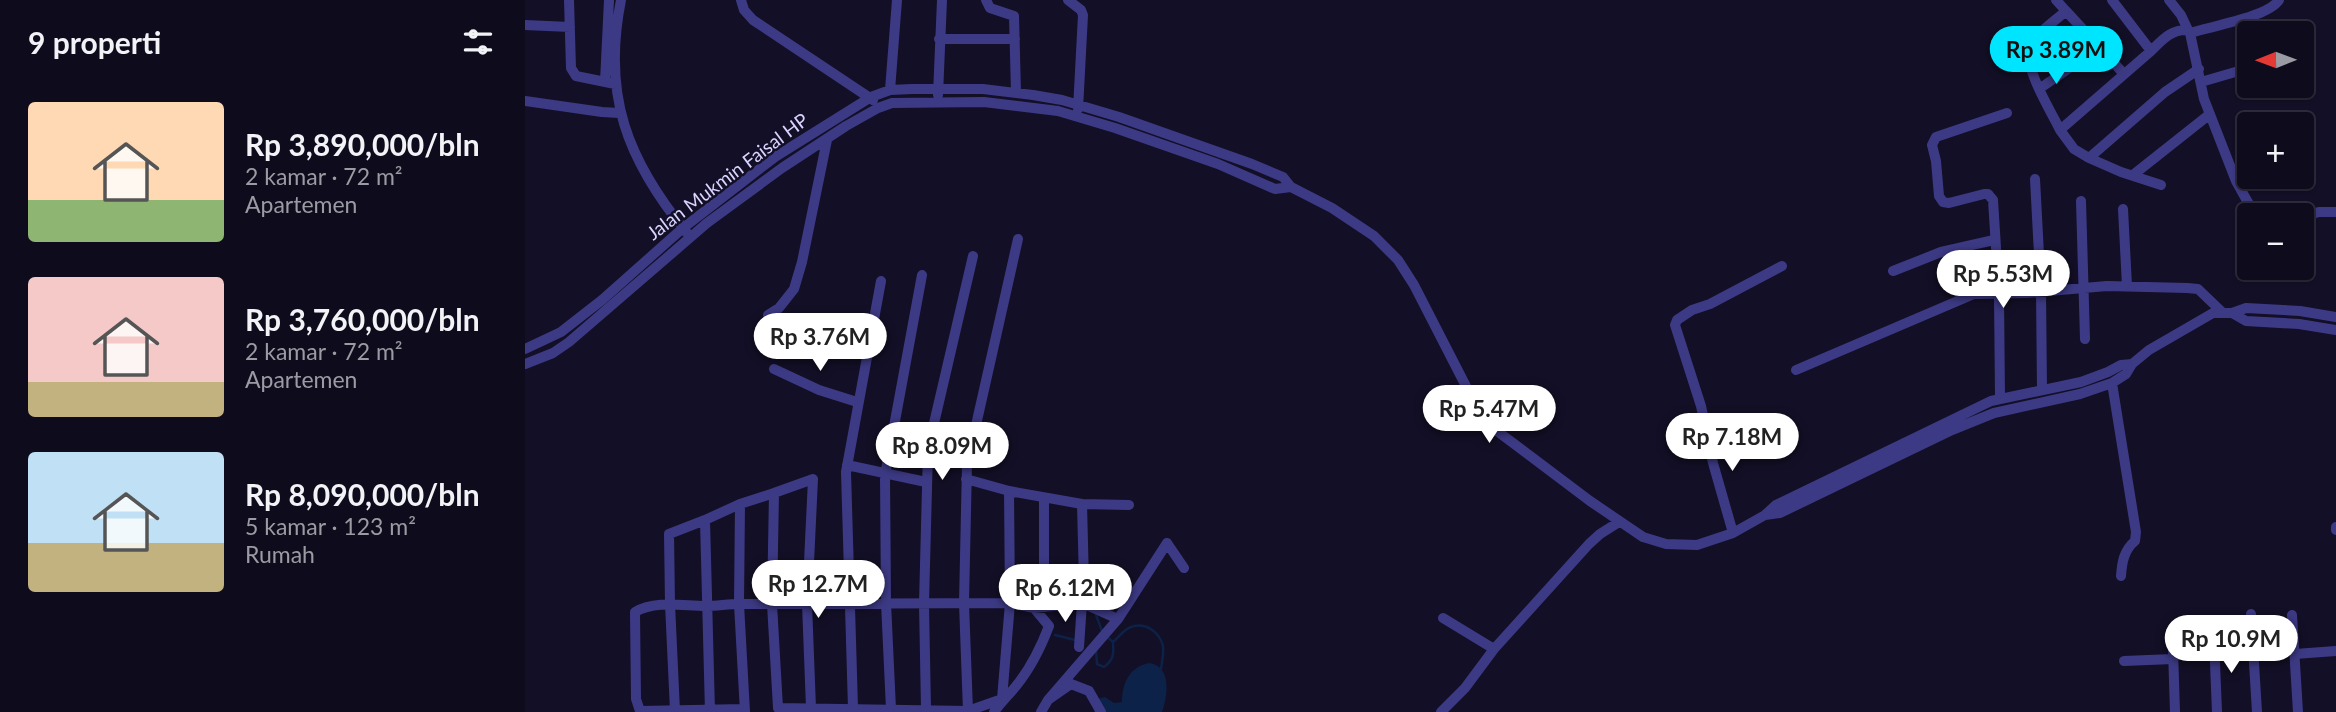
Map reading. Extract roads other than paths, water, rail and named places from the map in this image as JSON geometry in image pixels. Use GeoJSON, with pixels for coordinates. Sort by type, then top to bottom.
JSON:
{"type":"FeatureCollection","features":[{"type":"Feature","properties":{"kind":"street"},"geometry":{"type":"LineString","coordinates":[[569,0],[573,73],[576,76],[610,83]]}},
{"type":"Feature","properties":{"kind":"street"},"geometry":{"type":"LineString","coordinates":[[609,0],[610,83],[619,113],[640,165],[687,233]]}},
{"type":"Feature","properties":{"kind":"street"},"geometry":{"type":"LineString","coordinates":[[610,83],[621,0]]}},
{"type":"Feature","properties":{"kind":"street"},"geometry":{"type":"LineString","coordinates":[[741,0],[744,10],[753,20],[871,97],[878,107]]}},
{"type":"Feature","properties":{"kind":"street"},"geometry":{"type":"LineString","coordinates":[[890,90],[897,0]]}},
{"type":"Feature","properties":{"kind":"street"},"geometry":{"type":"LineString","coordinates":[[938,102],[942,0]]}},
{"type":"Feature","properties":{"kind":"street"},"geometry":{"type":"LineString","coordinates":[[986,0],[990,9],[1014,16],[1016,93]]}},
{"type":"Feature","properties":{"kind":"street"},"geometry":{"type":"LineString","coordinates":[[1056,0],[1072,3],[1081,10],[1083,21],[1077,117]]}},
{"type":"Feature","properties":{"kind":"street"},"geometry":{"type":"LineString","coordinates":[[2056,0],[2124,74]]}},
{"type":"Feature","properties":{"kind":"street"},"geometry":{"type":"LineString","coordinates":[[2169,0],[2181,15],[2189,32],[2210,114],[2236,181],[2248,203]]}},
{"type":"Feature","properties":{"kind":"street"},"geometry":{"type":"LineString","coordinates":[[2060,130],[2171,33],[2189,32],[2262,14],[2276,6],[2279,0]]}},
{"type":"Feature","properties":{"kind":"street"},"geometry":{"type":"LineString","coordinates":[[2116,1],[2151,51]]}},
{"type":"Feature","properties":{"kind":"street"},"geometry":{"type":"LineString","coordinates":[[2066,11],[2032,42],[2029,50],[2031,72],[2060,130],[2074,149],[2089,158],[2161,185]]}},
{"type":"Feature","properties":{"kind":"street"},"geometry":{"type":"LineString","coordinates":[[525,26],[569,27]]}},
{"type":"Feature","properties":{"kind":"street"},"geometry":{"type":"LineString","coordinates":[[939,39],[1015,39]]}},
{"type":"Feature","properties":{"kind":"street"},"geometry":{"type":"LineString","coordinates":[[2039,89],[2068,69],[2095,43]]}},
{"type":"Feature","properties":{"kind":"street"},"geometry":{"type":"LineString","coordinates":[[2089,158],[2165,92],[2199,69]]}},
{"type":"Feature","properties":{"kind":"street"},"geometry":{"type":"LineString","coordinates":[[2201,82],[2237,72]]}},
{"type":"Feature","properties":{"kind":"street","name":"Jalan Mukmin Faisal HP"},"geometry":{"type":"LineString","coordinates":[[525,364],[553,353],[569,342],[687,233],[775,157],[871,97],[890,90],[938,89],[983,89],[1062,100],[1218,150],[1283,177],[1291,187],[1332,208],[1374,236],[1398,260],[1414,285],[1471,396],[1497,431],[1619,522],[1652,541],[1683,546],[1696,545],[1733,533],[1765,515],[1776,505],[1977,407],[2000,398],[2081,382],[2121,365],[2132,364]]}},
{"type":"Feature","properties":{"kind":"street"},"geometry":{"type":"LineString","coordinates":[[525,101],[619,113]]}},
{"type":"Feature","properties":{"kind":"street","name":"Jalan Mukmin Faisal HP"},"geometry":{"type":"LineString","coordinates":[[525,349],[561,332],[687,233],[878,107],[903,102],[938,102],[1014,105],[1058,111],[1218,164],[1275,189],[1291,187]]}},
{"type":"Feature","properties":{"kind":"street"},"geometry":{"type":"LineString","coordinates":[[2000,398],[1999,295],[1993,200],[1988,194],[1943,202],[1939,196],[1932,145],[1936,137],[2007,113]]}},
{"type":"Feature","properties":{"kind":"street"},"geometry":{"type":"LineString","coordinates":[[2133,175],[2210,114]]}},
{"type":"Feature","properties":{"kind":"street"},"geometry":{"type":"LineString","coordinates":[[768,315],[779,308],[794,289],[827,140]]}},
{"type":"Feature","properties":{"kind":"street"},"geometry":{"type":"LineString","coordinates":[[2035,179],[2041,292],[2042,389]]}},
{"type":"Feature","properties":{"kind":"street"},"geometry":{"type":"LineString","coordinates":[[2081,201],[2085,340]]}},
{"type":"Feature","properties":{"kind":"street"},"geometry":{"type":"LineString","coordinates":[[2123,209],[2126,286]]}},
{"type":"Feature","properties":{"kind":"street"},"geometry":{"type":"LineString","coordinates":[[2314,213],[2336,212]]}},
{"type":"Feature","properties":{"kind":"street"},"geometry":{"type":"LineString","coordinates":[[968,710],[964,603],[967,465],[1018,239]]}},
{"type":"Feature","properties":{"kind":"street"},"geometry":{"type":"LineString","coordinates":[[1893,271],[1941,252],[1994,240]]}},
{"type":"Feature","properties":{"kind":"street"},"geometry":{"type":"LineString","coordinates":[[926,709],[924,604],[928,449],[973,256]]}},
{"type":"Feature","properties":{"kind":"street"},"geometry":{"type":"LineString","coordinates":[[1733,533],[1716,475],[1701,406],[1675,325],[1677,320],[1692,310],[1710,304],[1782,266]]}},
{"type":"Feature","properties":{"kind":"street"},"geometry":{"type":"LineString","coordinates":[[891,709],[886,603],[885,475],[922,275]]}},
{"type":"Feature","properties":{"kind":"street"},"geometry":{"type":"LineString","coordinates":[[853,708],[847,465],[881,281]]}},
{"type":"Feature","properties":{"kind":"street"},"geometry":{"type":"LineString","coordinates":[[1796,370],[1974,294],[1999,295],[2126,286],[2198,289],[2222,312],[2246,321],[2299,324],[2336,330]]}},
{"type":"Feature","properties":{"kind":"street","name":"Jalan Mukmin Faisal HP"},"geometry":{"type":"LineString","coordinates":[[1765,515],[1780,513],[1952,430],[1994,413],[2080,394],[2112,383],[2126,374],[2132,364],[2149,350],[2222,312],[2246,308],[2301,311],[2336,317]]}},
{"type":"Feature","properties":{"kind":"street"},"geometry":{"type":"LineString","coordinates":[[774,369],[819,390],[857,402]]}},
{"type":"Feature","properties":{"kind":"street"},"geometry":{"type":"LineString","coordinates":[[2112,383],[2136,539],[2124,555],[2121,576]]}},
{"type":"Feature","properties":{"kind":"street"},"geometry":{"type":"LineString","coordinates":[[928,449],[967,465]]}},
{"type":"Feature","properties":{"kind":"street"},"geometry":{"type":"LineString","coordinates":[[847,465],[926,482]]}},
{"type":"Feature","properties":{"kind":"street"},"geometry":{"type":"LineString","coordinates":[[675,711],[669,534],[740,504],[813,479],[807,604],[811,708]]}},
{"type":"Feature","properties":{"kind":"street"},"geometry":{"type":"LineString","coordinates":[[966,479],[1044,498],[1082,504],[1129,505]]}},
{"type":"Feature","properties":{"kind":"street"},"geometry":{"type":"LineString","coordinates":[[1002,699],[1010,603],[1009,491]]}},
{"type":"Feature","properties":{"kind":"street"},"geometry":{"type":"LineString","coordinates":[[774,494],[772,604],[778,708],[968,710],[1002,699]]}},
{"type":"Feature","properties":{"kind":"street"},"geometry":{"type":"LineString","coordinates":[[1034,608],[1044,573],[1044,498]]}},
{"type":"Feature","properties":{"kind":"street"},"geometry":{"type":"LineString","coordinates":[[740,504],[739,604],[745,710],[640,711],[636,699],[635,612],[642,608],[670,604],[707,606],[739,604],[849,603],[1010,603],[1034,608],[1082,603],[1115,622]]}},
{"type":"Feature","properties":{"kind":"street"},"geometry":{"type":"LineString","coordinates":[[1082,504],[1084,582]]}},
{"type":"Feature","properties":{"kind":"street"},"geometry":{"type":"LineString","coordinates":[[705,520],[710,711]]}},
{"type":"Feature","properties":{"kind":"street"},"geometry":{"type":"LineString","coordinates":[[1448,710],[1494,649],[1589,544],[1619,522]]}},
{"type":"Feature","properties":{"kind":"street"},"geometry":{"type":"LineString","coordinates":[[1041,712],[1082,652],[1099,640],[1115,622],[1167,543],[1184,568]]}},
{"type":"Feature","properties":{"kind":"street"},"geometry":{"type":"LineString","coordinates":[[1082,603],[1082,652]]}},
{"type":"Feature","properties":{"kind":"street"},"geometry":{"type":"LineString","coordinates":[[994,712],[1002,699],[1016,687],[1040,649],[1049,626],[1034,608]]}},
{"type":"Feature","properties":{"kind":"street"},"geometry":{"type":"LineString","coordinates":[[2251,614],[2257,712]]}},
{"type":"Feature","properties":{"kind":"street"},"geometry":{"type":"LineString","coordinates":[[2292,615],[2298,712]]}},
{"type":"Feature","properties":{"kind":"street"},"geometry":{"type":"LineString","coordinates":[[1443,618],[1494,649]]}},
{"type":"Feature","properties":{"kind":"street"},"geometry":{"type":"LineString","coordinates":[[2214,639],[2217,712]]}},
{"type":"Feature","properties":{"kind":"street"},"geometry":{"type":"LineString","coordinates":[[2295,654],[2336,651]]}},
{"type":"Feature","properties":{"kind":"street"},"geometry":{"type":"LineString","coordinates":[[2124,661],[2173,655],[2175,712]]}},
{"type":"Feature","properties":{"kind":"street"},"geometry":{"type":"LineString","coordinates":[[1048,700],[1071,684],[1089,691],[1101,712]]}},
{"type":"Feature","properties":{"kind":"water"},"geometry":{"type":"Polygon","coordinates":[[[1149,663],[1156,665],[1165,676],[1167,690],[1162,712],[1094,712],[1097,699],[1105,697],[1114,703],[1122,702],[1128,677],[1136,668],[1149,663]]]}},
{"type":"Feature","properties":{"kind":"waterway"},"geometry":{"type":"LineString","coordinates":[[1096,615],[1102,631]]}},
{"type":"Feature","properties":{"kind":"waterway"},"geometry":{"type":"LineString","coordinates":[[1106,636],[1113,642],[1131,627],[1151,629],[1163,646],[1161,669]]}},
{"type":"Feature","properties":{"kind":"waterway"},"geometry":{"type":"LineString","coordinates":[[1055,635],[1075,640]]}},
{"type":"Feature","properties":{"kind":"waterway"},"geometry":{"type":"LineString","coordinates":[[1096,650],[1097,664],[1104,667],[1112,657],[1113,644]]}}]}
